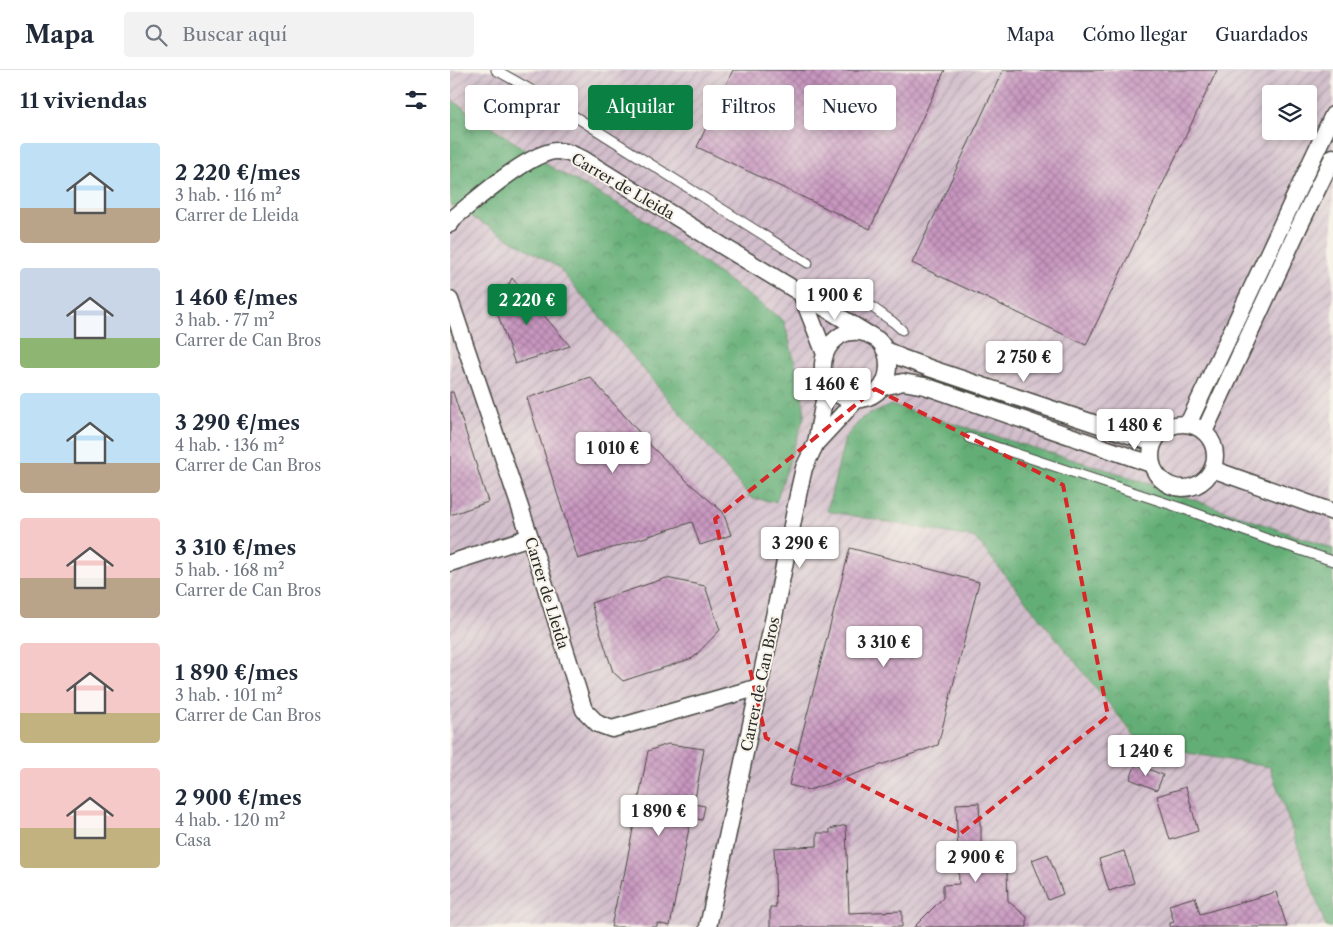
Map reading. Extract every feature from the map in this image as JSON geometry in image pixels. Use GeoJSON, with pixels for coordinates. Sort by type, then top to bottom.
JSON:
{"type":"FeatureCollection","features":[{"type":"Feature","properties":{"kind":"street"},"geometry":{"type":"LineString","coordinates":[[1188,424],[1333,115]]}},
{"type":"Feature","properties":{"kind":"street","name":"Carrer de Lleida"},"geometry":{"type":"LineString","coordinates":[[450,224],[456,216],[528,161],[544,153],[556,151],[569,153],[583,159],[868,334]]}},
{"type":"Feature","properties":{"kind":"street"},"geometry":{"type":"LineString","coordinates":[[1204,432],[1295,234],[1333,157]]}},
{"type":"Feature","properties":{"kind":"street"},"geometry":{"type":"LineString","coordinates":[[801,292],[825,354]]}},
{"type":"Feature","properties":{"kind":"street","name":"Carrer de Lleida"},"geometry":{"type":"LineString","coordinates":[[451,309],[530,537],[584,710],[598,724],[612,729],[759,686]]}},
{"type":"Feature","properties":{"kind":"street"},"geometry":{"type":"LineString","coordinates":[[852,332],[868,334],[879,341],[884,349],[889,368],[887,378],[883,387],[875,394],[855,401],[838,395],[828,385],[823,368],[825,354],[831,343],[840,336],[852,332]]}},
{"type":"Feature","properties":{"kind":"street"},"geometry":{"type":"LineString","coordinates":[[884,349],[932,369],[1153,444]]}},
{"type":"Feature","properties":{"kind":"street"},"geometry":{"type":"LineString","coordinates":[[883,387],[903,382],[925,386],[1151,464]]}},
{"type":"Feature","properties":{"kind":"street","name":"Carrer de Can Bros"},"geometry":{"type":"LineString","coordinates":[[708,927],[804,468],[816,443],[828,385]]}},
{"type":"Feature","properties":{"kind":"street","name":"Carrer de Can Bros"},"geometry":{"type":"LineString","coordinates":[[816,443],[855,401]]}},
{"type":"Feature","properties":{"kind":"street"},"geometry":{"type":"LineString","coordinates":[[1178,424],[1188,424],[1204,432],[1212,442],[1215,451],[1215,460],[1208,477],[1192,487],[1173,487],[1164,483],[1151,464],[1151,449],[1160,433],[1168,427],[1178,424]]}},
{"type":"Feature","properties":{"kind":"street"},"geometry":{"type":"LineString","coordinates":[[1212,469],[1333,512]]}},
{"type":"Feature","properties":{"kind":"street"},"geometry":{"type":"LineString","coordinates":[[450,563],[530,537]]}},
{"type":"Feature","properties":{"kind":"lane"},"geometry":{"type":"LineString","coordinates":[[496,70],[547,99],[808,263]]}},
{"type":"Feature","properties":{"kind":"lane"},"geometry":{"type":"LineString","coordinates":[[855,295],[902,330]]}},
{"type":"Feature","properties":{"kind":"lane"},"geometry":{"type":"LineString","coordinates":[[969,438],[1184,508],[1333,561]]}},
{"type":"Feature","properties":{"kind":"highlighted area"},"geometry":{"type":"Polygon","coordinates":[[[875,389],[1063,485],[1108,716],[960,834],[766,738],[715,519],[875,389]]]}},
{"type":"Feature","properties":{"kind":"shaded area"},"geometry":{"type":"Polygon","coordinates":[[[450,70],[1333,70],[1333,549],[1121,474],[892,405],[827,511],[975,538],[1141,745],[1270,767],[1326,927],[450,927],[450,204],[558,267],[751,498],[805,414],[800,383],[783,321],[638,215],[554,169],[496,130],[578,130],[578,85],[465,85],[465,109],[450,99],[450,70]]]}},
{"type":"Feature","properties":{"kind":"green space"},"geometry":{"type":"Polygon","coordinates":[[[450,99],[465,109],[465,130],[496,130],[554,169],[638,215],[784,321],[800,383],[805,414],[776,502],[751,498],[558,267],[450,204],[450,99]]]}},
{"type":"Feature","properties":{"kind":"green space"},"geometry":{"type":"Polygon","coordinates":[[[891,405],[1121,474],[1333,549],[1333,927],[1326,927],[1270,767],[1142,745],[975,538],[827,511],[845,438],[862,418],[891,405]]]}},
{"type":"Feature","properties":{"kind":"building"},"geometry":{"type":"Polygon","coordinates":[[[733,70],[945,70],[870,229],[697,147],[705,130],[794,130],[794,85],[726,85],[733,70]]]}},
{"type":"Feature","properties":{"kind":"building"},"geometry":{"type":"Polygon","coordinates":[[[1003,70],[1217,70],[1086,345],[912,263],[1003,70]]]}},
{"type":"Feature","properties":{"kind":"building"},"geometry":{"type":"Polygon","coordinates":[[[512,278],[570,346],[515,364],[496,309],[512,278]]]}},
{"type":"Feature","properties":{"kind":"building"},"geometry":{"type":"Polygon","coordinates":[[[590,377],[653,448],[723,512],[731,535],[700,545],[692,522],[578,559],[527,398],[590,377]]]}},
{"type":"Feature","properties":{"kind":"building"},"geometry":{"type":"Polygon","coordinates":[[[450,392],[453,392],[488,502],[450,515],[450,392]]]}},
{"type":"Feature","properties":{"kind":"building"},"geometry":{"type":"Polygon","coordinates":[[[850,548],[979,582],[938,745],[809,790],[789,785],[850,548]]]}},
{"type":"Feature","properties":{"kind":"building"},"geometry":{"type":"Polygon","coordinates":[[[666,578],[705,586],[720,630],[693,658],[623,681],[613,672],[591,603],[666,578]]]}},
{"type":"Feature","properties":{"kind":"building"},"geometry":{"type":"Polygon","coordinates":[[[668,744],[704,749],[694,804],[705,806],[702,820],[691,818],[670,926],[657,923],[657,927],[611,927],[621,880],[623,881],[648,751],[668,744]]]}},
{"type":"Feature","properties":{"kind":"building"},"geometry":{"type":"Polygon","coordinates":[[[1136,764],[1163,775],[1157,790],[1130,779],[1136,764]]]}},
{"type":"Feature","properties":{"kind":"building"},"geometry":{"type":"Polygon","coordinates":[[[1186,787],[1198,831],[1170,840],[1157,796],[1186,787]]]}},
{"type":"Feature","properties":{"kind":"building"},"geometry":{"type":"Polygon","coordinates":[[[979,803],[981,848],[1006,847],[1008,901],[1027,917],[1027,927],[914,927],[943,898],[943,885],[959,884],[956,804],[979,803]]]}},
{"type":"Feature","properties":{"kind":"building"},"geometry":{"type":"Polygon","coordinates":[[[846,825],[849,913],[902,911],[902,927],[770,927],[770,907],[776,907],[774,848],[817,846],[817,833],[830,833],[830,829],[846,825]]]}},
{"type":"Feature","properties":{"kind":"building"},"geometry":{"type":"Polygon","coordinates":[[[1124,851],[1134,883],[1109,891],[1099,859],[1124,851]]]}},
{"type":"Feature","properties":{"kind":"building"},"geometry":{"type":"Polygon","coordinates":[[[1048,854],[1063,894],[1048,900],[1032,860],[1048,854]]]}},
{"type":"Feature","properties":{"kind":"building"},"geometry":{"type":"Polygon","coordinates":[[[1276,892],[1287,927],[1170,927],[1170,923],[1174,922],[1169,905],[1195,897],[1200,914],[1276,892]]]}}]}
